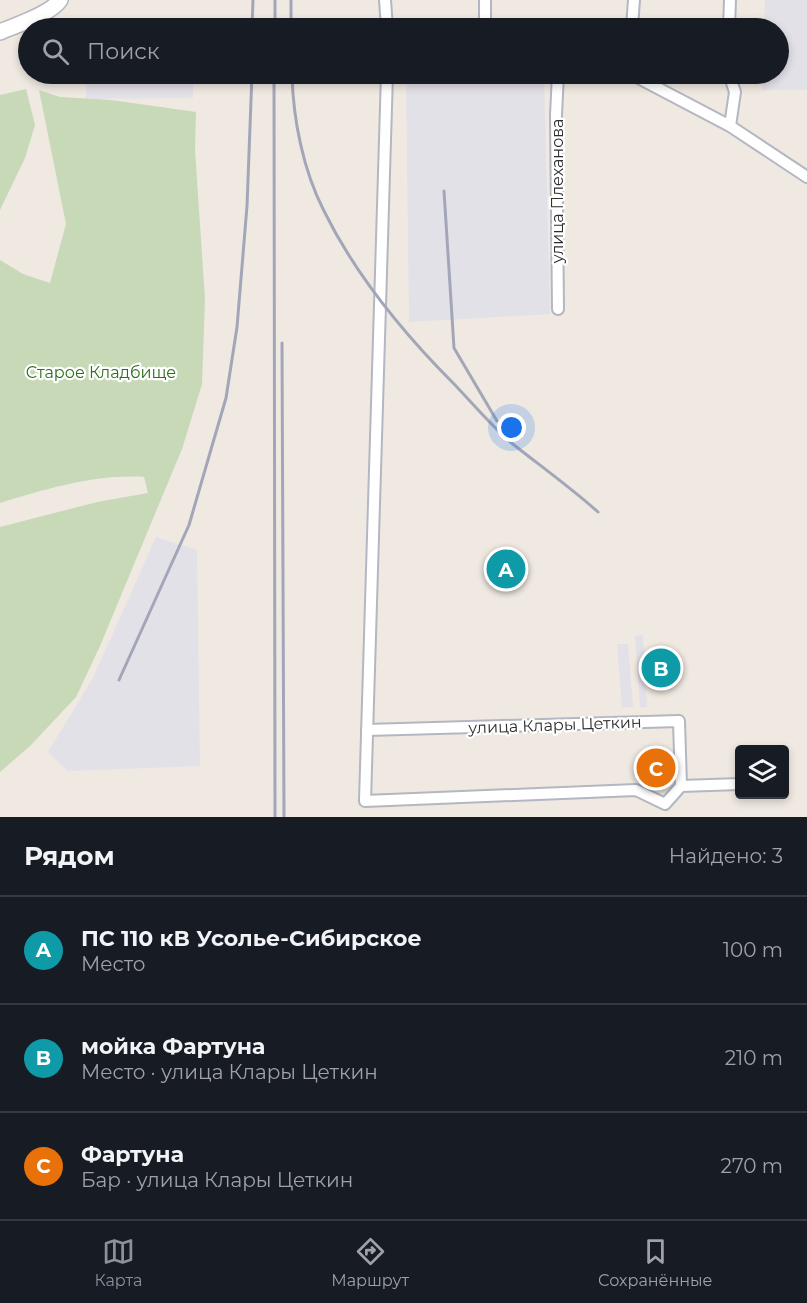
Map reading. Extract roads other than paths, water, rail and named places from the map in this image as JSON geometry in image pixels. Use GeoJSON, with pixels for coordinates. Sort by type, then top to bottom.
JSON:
{"type":"FeatureCollection","features":[{"type":"Feature","properties":{"kind":"street"},"geometry":{"type":"LineString","coordinates":[[33,18],[57,5],[60,0]]}},
{"type":"Feature","properties":{"kind":"street"},"geometry":{"type":"LineString","coordinates":[[385,0],[386,18]]}},
{"type":"Feature","properties":{"kind":"street"},"geometry":{"type":"LineString","coordinates":[[485,0],[485,18]]}},
{"type":"Feature","properties":{"kind":"street"},"geometry":{"type":"LineString","coordinates":[[633,18],[634,0]]}},
{"type":"Feature","properties":{"kind":"street"},"geometry":{"type":"LineString","coordinates":[[729,18],[730,0]]}},
{"type":"Feature","properties":{"kind":"street"},"geometry":{"type":"LineString","coordinates":[[0,32],[18,24]]}},
{"type":"Feature","properties":{"kind":"street"},"geometry":{"type":"LineString","coordinates":[[387,84],[365,801],[636,790],[665,804]]}},
{"type":"Feature","properties":{"kind":"street","name":"улица Плеханова"},"geometry":{"type":"LineString","coordinates":[[558,84],[558,309]]}},
{"type":"Feature","properties":{"kind":"street"},"geometry":{"type":"LineString","coordinates":[[650,84],[730,126],[807,177]]}},
{"type":"Feature","properties":{"kind":"street"},"geometry":{"type":"LineString","coordinates":[[730,126],[735,92],[732,84]]}},
{"type":"Feature","properties":{"kind":"street","name":"улица Клары Цеткин"},"geometry":{"type":"LineString","coordinates":[[367,730],[679,721],[681,786]]}},
{"type":"Feature","properties":{"kind":"street"},"geometry":{"type":"LineString","coordinates":[[666,817],[665,804],[681,786],[735,784]]}},
{"type":"Feature","properties":{"kind":"railway"},"geometry":{"type":"LineString","coordinates":[[252,18],[253,0]]}},
{"type":"Feature","properties":{"kind":"railway"},"geometry":{"type":"LineString","coordinates":[[275,0],[275,18]]}},
{"type":"Feature","properties":{"kind":"railway"},"geometry":{"type":"LineString","coordinates":[[291,0],[291,18]]}},
{"type":"Feature","properties":{"kind":"railway"},"geometry":{"type":"LineString","coordinates":[[119,680],[189,525],[226,398],[237,327],[247,206],[252,84]]}},
{"type":"Feature","properties":{"kind":"railway"},"geometry":{"type":"LineString","coordinates":[[274,84],[275,817]]}},
{"type":"Feature","properties":{"kind":"railway"},"geometry":{"type":"LineString","coordinates":[[293,84],[300,144],[310,179],[337,235],[366,281],[400,325],[495,428],[598,512]]}},
{"type":"Feature","properties":{"kind":"railway"},"geometry":{"type":"LineString","coordinates":[[444,191],[454,348],[497,421]]}},
{"type":"Feature","properties":{"kind":"railway"},"geometry":{"type":"LineString","coordinates":[[282,343],[284,817]]}},
{"type":"Feature","properties":{"kind":"place","name":"ПС 110 кВ Усолье-Сибирское"},"geometry":{"type":"Point","coordinates":[506,569]}},
{"type":"Feature","properties":{"kind":"place","name":"мойка Фартуна"},"geometry":{"type":"Point","coordinates":[661,668]}},
{"type":"Feature","properties":{"kind":"place","name":"Фартуна"},"geometry":{"type":"Point","coordinates":[656,768]}},
{"type":"Feature","properties":{"kind":"park label","name":"Старое Кладбище"},"geometry":{"type":"Point","coordinates":[101,372]}}]}
